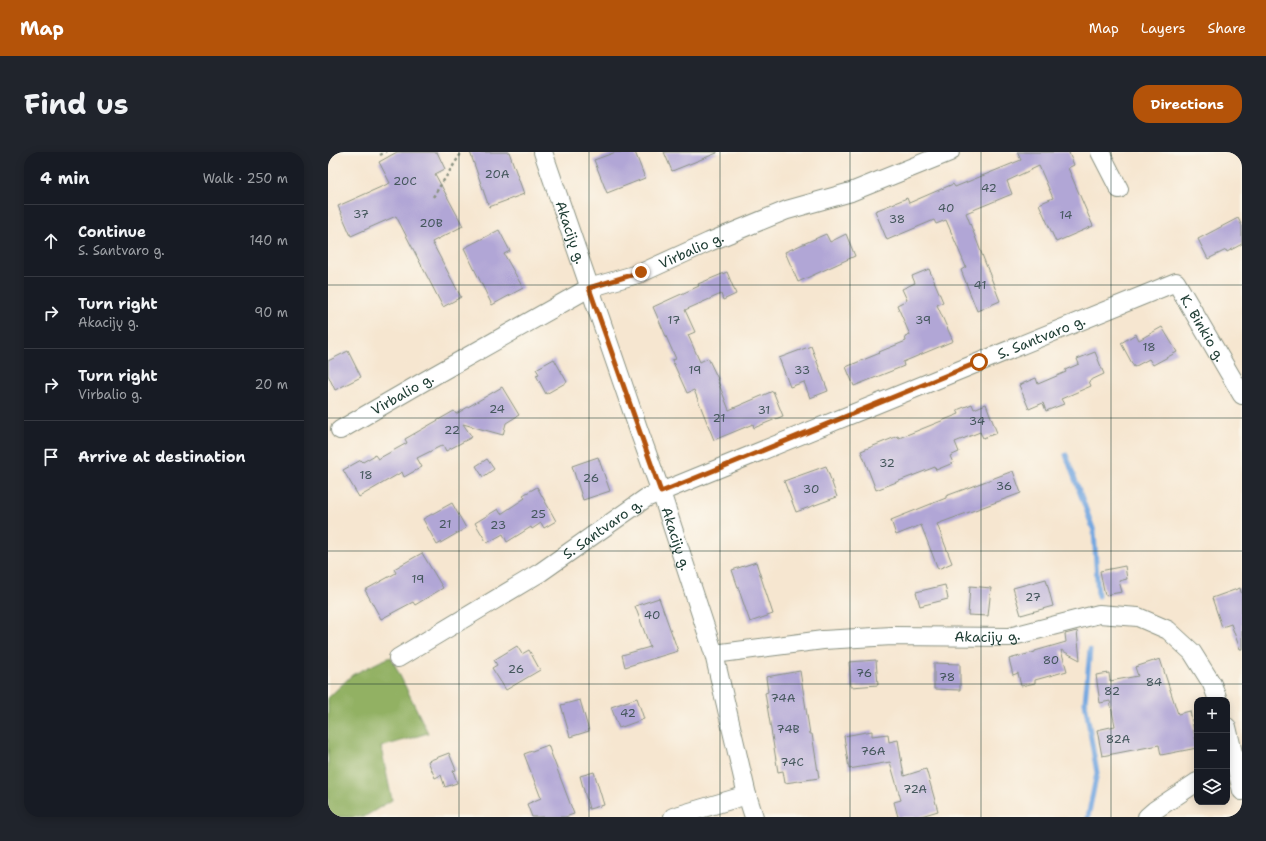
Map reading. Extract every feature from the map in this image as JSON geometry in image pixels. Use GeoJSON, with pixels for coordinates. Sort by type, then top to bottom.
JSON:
{"type":"FeatureCollection","features":[{"type":"Feature","properties":{"kind":"street","name":"Akacijų g."},"geometry":{"type":"LineString","coordinates":[[543,152],[661,492],[714,654],[747,795],[754,817]]}},
{"type":"Feature","properties":{"kind":"street","name":"Virbalio g."},"geometry":{"type":"LineString","coordinates":[[340,430],[589,288],[641,272],[787,210],[851,192],[950,152]]}},
{"type":"Feature","properties":{"kind":"street"},"geometry":{"type":"LineString","coordinates":[[1100,152],[1119,189]]}},
{"type":"Feature","properties":{"kind":"street","name":"K. Binkio g."},"geometry":{"type":"LineString","coordinates":[[1176,282],[1242,395]]}},
{"type":"Feature","properties":{"kind":"street","name":"S. Santvaro g."},"geometry":{"type":"LineString","coordinates":[[398,658],[541,572],[646,498],[1176,282]]}},
{"type":"Feature","properties":{"kind":"street","name":"Akacijų g."},"geometry":{"type":"LineString","coordinates":[[714,654],[823,640],[892,636],[1009,637],[1099,614],[1138,617],[1168,630],[1192,652],[1212,684],[1217,697]]}},
{"type":"Feature","properties":{"kind":"street"},"geometry":{"type":"LineString","coordinates":[[1228,733],[1231,765],[1242,791]]}},
{"type":"Feature","properties":{"kind":"street"},"geometry":{"type":"LineString","coordinates":[[1147,817],[1194,784]]}},
{"type":"Feature","properties":{"kind":"street"},"geometry":{"type":"LineString","coordinates":[[673,817],[747,795]]}},
{"type":"Feature","properties":{"kind":"path"},"geometry":{"type":"LineString","coordinates":[[380,155],[386,152]]}},
{"type":"Feature","properties":{"kind":"path"},"geometry":{"type":"LineString","coordinates":[[433,197],[462,152]]}},
{"type":"Feature","properties":{"kind":"green space"},"geometry":{"type":"Polygon","coordinates":[[[391,657],[428,733],[381,747],[392,800],[364,817],[328,817],[328,698],[352,675],[391,657]]]}},
{"type":"Feature","properties":{"kind":"building"},"geometry":{"type":"Polygon","coordinates":[[[397,152],[437,152],[445,169],[435,174],[463,226],[432,242],[461,297],[443,307],[396,216],[351,236],[338,206],[390,183],[379,162],[397,152]]]}},
{"type":"Feature","properties":{"kind":"building"},"geometry":{"type":"Polygon","coordinates":[[[470,152],[509,152],[524,194],[489,207],[470,152]]]}},
{"type":"Feature","properties":{"kind":"building"},"geometry":{"type":"Polygon","coordinates":[[[616,152],[635,152],[645,178],[607,193],[594,160],[616,152]]]}},
{"type":"Feature","properties":{"kind":"building"},"geometry":{"type":"Polygon","coordinates":[[[664,152],[717,152],[717,153],[672,171],[664,152]]]}},
{"type":"Feature","properties":{"kind":"building"},"geometry":{"type":"Polygon","coordinates":[[[1017,152],[1070,152],[1069,153],[1074,165],[1068,168],[1093,226],[1056,242],[1039,204],[1053,198],[1039,166],[1007,181],[1012,194],[966,213],[1000,301],[977,311],[961,270],[966,267],[946,220],[936,224],[934,220],[887,240],[875,211],[907,198],[909,203],[953,184],[955,187],[1021,160],[1017,152]]]}},
{"type":"Feature","properties":{"kind":"building"},"geometry":{"type":"Polygon","coordinates":[[[1238,218],[1242,226],[1242,244],[1227,252],[1226,250],[1208,259],[1198,239],[1238,218]]]}},
{"type":"Feature","properties":{"kind":"building"},"geometry":{"type":"Polygon","coordinates":[[[499,230],[510,251],[504,254],[523,288],[492,305],[464,248],[499,230]]]}},
{"type":"Feature","properties":{"kind":"building"},"geometry":{"type":"Polygon","coordinates":[[[826,234],[830,242],[846,234],[855,256],[798,282],[785,252],[826,234]]]}},
{"type":"Feature","properties":{"kind":"building"},"geometry":{"type":"Polygon","coordinates":[[[929,269],[943,302],[937,305],[953,341],[903,362],[904,366],[854,386],[846,367],[906,341],[905,337],[910,335],[897,305],[907,300],[902,289],[915,283],[912,276],[929,269]]]}},
{"type":"Feature","properties":{"kind":"building"},"geometry":{"type":"Polygon","coordinates":[[[727,272],[736,294],[723,300],[721,294],[685,310],[695,332],[688,335],[700,362],[708,358],[718,379],[729,410],[773,391],[783,416],[754,428],[753,424],[714,440],[694,390],[687,393],[672,360],[676,359],[653,307],[699,286],[698,284],[727,272]]]}},
{"type":"Feature","properties":{"kind":"building"},"geometry":{"type":"Polygon","coordinates":[[[1162,327],[1177,352],[1153,365],[1149,359],[1134,367],[1121,343],[1136,334],[1139,340],[1162,327]]]}},
{"type":"Feature","properties":{"kind":"building"},"geometry":{"type":"Polygon","coordinates":[[[811,346],[828,391],[810,398],[804,382],[790,387],[779,358],[811,346]]]}},
{"type":"Feature","properties":{"kind":"building"},"geometry":{"type":"Polygon","coordinates":[[[348,351],[361,377],[335,390],[328,375],[328,361],[348,351]]]}},
{"type":"Feature","properties":{"kind":"building"},"geometry":{"type":"Polygon","coordinates":[[[1095,352],[1104,374],[1089,381],[1091,386],[1061,399],[1064,404],[1046,411],[1043,403],[1029,409],[1019,385],[1036,378],[1038,384],[1066,372],[1065,370],[1079,364],[1077,359],[1095,352]]]}},
{"type":"Feature","properties":{"kind":"building"},"geometry":{"type":"Polygon","coordinates":[[[554,359],[567,382],[546,394],[536,375],[539,374],[536,369],[554,359]]]}},
{"type":"Feature","properties":{"kind":"building"},"geometry":{"type":"Polygon","coordinates":[[[502,387],[519,415],[506,423],[503,435],[463,424],[472,437],[446,451],[443,445],[417,458],[422,467],[404,477],[402,472],[359,497],[343,470],[361,460],[363,462],[375,455],[378,459],[407,443],[405,439],[454,411],[456,414],[502,387]]]}},
{"type":"Feature","properties":{"kind":"building"},"geometry":{"type":"Polygon","coordinates":[[[972,404],[974,409],[986,404],[997,433],[983,438],[980,432],[955,442],[959,452],[950,456],[953,463],[936,470],[935,467],[876,490],[861,451],[898,436],[899,438],[959,414],[957,410],[972,404]]]}},
{"type":"Feature","properties":{"kind":"building"},"geometry":{"type":"Polygon","coordinates":[[[598,457],[610,491],[583,500],[572,466],[598,457]]]}},
{"type":"Feature","properties":{"kind":"building"},"geometry":{"type":"Polygon","coordinates":[[[487,459],[494,469],[483,477],[476,466],[487,459]]]}},
{"type":"Feature","properties":{"kind":"building"},"geometry":{"type":"Polygon","coordinates":[[[826,466],[837,497],[796,512],[784,481],[826,466]]]}},
{"type":"Feature","properties":{"kind":"building"},"geometry":{"type":"Polygon","coordinates":[[[1013,471],[1021,493],[937,524],[952,563],[938,569],[921,525],[896,535],[891,520],[946,498],[946,496],[1013,471]]]}},
{"type":"Feature","properties":{"kind":"building"},"geometry":{"type":"Polygon","coordinates":[[[537,487],[556,521],[544,528],[541,523],[532,529],[531,527],[507,542],[503,534],[487,543],[475,523],[498,509],[501,514],[525,498],[523,495],[537,487]]]}},
{"type":"Feature","properties":{"kind":"building"},"geometry":{"type":"Polygon","coordinates":[[[452,503],[466,528],[437,545],[423,519],[452,503]]]}},
{"type":"Feature","properties":{"kind":"building"},"geometry":{"type":"Polygon","coordinates":[[[422,553],[443,588],[415,605],[413,602],[381,619],[365,590],[396,573],[394,569],[422,553]]]}},
{"type":"Feature","properties":{"kind":"building"},"geometry":{"type":"Polygon","coordinates":[[[756,562],[773,614],[750,622],[732,570],[756,562]]]}},
{"type":"Feature","properties":{"kind":"building"},"geometry":{"type":"Polygon","coordinates":[[[1125,566],[1127,579],[1119,581],[1122,592],[1105,595],[1100,571],[1125,566]]]}},
{"type":"Feature","properties":{"kind":"building"},"geometry":{"type":"Polygon","coordinates":[[[1046,579],[1053,606],[1021,615],[1013,588],[1046,579]]]}},
{"type":"Feature","properties":{"kind":"building"},"geometry":{"type":"Polygon","coordinates":[[[945,585],[948,599],[920,606],[916,592],[945,585]]]}},
{"type":"Feature","properties":{"kind":"building"},"geometry":{"type":"Polygon","coordinates":[[[970,586],[991,588],[988,616],[968,615],[970,586]]]}},
{"type":"Feature","properties":{"kind":"building"},"geometry":{"type":"Polygon","coordinates":[[[1240,588],[1242,595],[1242,649],[1240,649],[1231,624],[1222,627],[1212,598],[1240,588]]]}},
{"type":"Feature","properties":{"kind":"building"},"geometry":{"type":"Polygon","coordinates":[[[659,598],[678,651],[625,667],[622,655],[650,647],[635,606],[659,598]]]}},
{"type":"Feature","properties":{"kind":"building"},"geometry":{"type":"Polygon","coordinates":[[[1077,631],[1080,660],[1061,650],[1067,671],[1035,680],[1035,683],[1021,686],[1018,673],[1013,675],[1009,659],[1066,642],[1065,634],[1077,631]]]}},
{"type":"Feature","properties":{"kind":"building"},"geometry":{"type":"Polygon","coordinates":[[[517,646],[522,654],[529,650],[540,670],[506,690],[492,668],[497,665],[494,660],[517,646]]]}},
{"type":"Feature","properties":{"kind":"building"},"geometry":{"type":"Polygon","coordinates":[[[1160,659],[1178,714],[1190,711],[1194,732],[1194,749],[1161,755],[1159,745],[1102,756],[1097,730],[1115,726],[1110,701],[1100,703],[1096,675],[1109,673],[1110,681],[1138,676],[1135,667],[1160,659]]]}},
{"type":"Feature","properties":{"kind":"building"},"geometry":{"type":"Polygon","coordinates":[[[876,660],[878,685],[851,687],[849,662],[876,660]]]}},
{"type":"Feature","properties":{"kind":"building"},"geometry":{"type":"Polygon","coordinates":[[[934,663],[960,664],[960,690],[934,689],[934,663]]]}},
{"type":"Feature","properties":{"kind":"building"},"geometry":{"type":"Polygon","coordinates":[[[800,671],[819,778],[785,783],[783,771],[778,772],[765,693],[768,692],[766,677],[800,671]]]}},
{"type":"Feature","properties":{"kind":"building"},"geometry":{"type":"Polygon","coordinates":[[[637,698],[644,719],[619,728],[611,707],[637,698]]]}},
{"type":"Feature","properties":{"kind":"building"},"geometry":{"type":"Polygon","coordinates":[[[580,700],[589,731],[570,737],[561,705],[580,700]]]}},
{"type":"Feature","properties":{"kind":"building"},"geometry":{"type":"Polygon","coordinates":[[[872,731],[872,736],[888,734],[889,742],[898,740],[904,776],[926,769],[938,811],[918,817],[898,817],[894,802],[901,800],[890,762],[849,769],[844,736],[872,731]]]}},
{"type":"Feature","properties":{"kind":"building"},"geometry":{"type":"Polygon","coordinates":[[[548,745],[574,814],[565,817],[532,817],[527,804],[541,798],[524,754],[548,745]]]}},
{"type":"Feature","properties":{"kind":"building"},"geometry":{"type":"Polygon","coordinates":[[[449,753],[456,770],[453,771],[457,783],[445,787],[441,775],[435,778],[428,761],[449,753]]]}},
{"type":"Feature","properties":{"kind":"building"},"geometry":{"type":"Polygon","coordinates":[[[594,772],[604,805],[589,809],[580,776],[594,772]]]}},
{"type":"Feature","properties":{"kind":"waterway"},"geometry":{"type":"LineString","coordinates":[[1066,455],[1094,531],[1098,596]]}},
{"type":"Feature","properties":{"kind":"waterway"},"geometry":{"type":"LineString","coordinates":[[1088,817],[1097,773],[1085,702],[1090,650]]}},
{"type":"Feature","properties":{"kind":"route"},"geometry":{"type":"LineString","coordinates":[[641,272],[589,288],[661,492],[979,362]]}}]}
